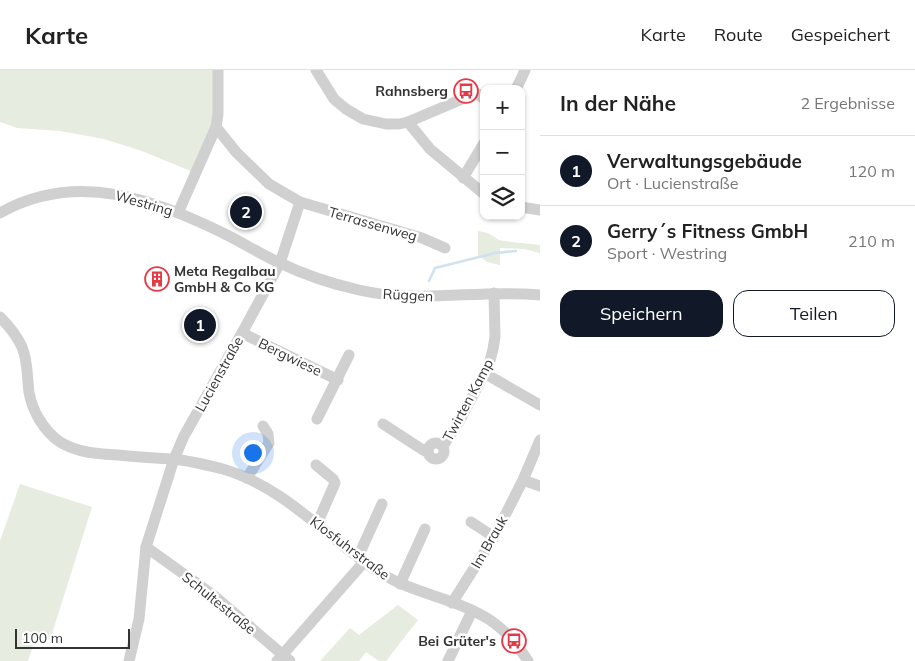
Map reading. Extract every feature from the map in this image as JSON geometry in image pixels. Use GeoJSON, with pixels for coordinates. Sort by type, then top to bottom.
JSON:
{"type":"FeatureCollection","features":[{"type":"Feature","properties":{"kind":"street"},"geometry":{"type":"LineString","coordinates":[[178,213],[216,127],[218,114],[218,70]]}},
{"type":"Feature","properties":{"kind":"street"},"geometry":{"type":"LineString","coordinates":[[316,70],[334,99],[346,109],[356,116],[386,124],[408,122],[474,94],[480,96]]}},
{"type":"Feature","properties":{"kind":"street"},"geometry":{"type":"LineString","coordinates":[[518,85],[524,70]]}},
{"type":"Feature","properties":{"kind":"street"},"geometry":{"type":"LineString","coordinates":[[408,122],[430,149],[480,191]]}},
{"type":"Feature","properties":{"kind":"street"},"geometry":{"type":"LineString","coordinates":[[216,127],[236,152],[269,184],[300,202]]}},
{"type":"Feature","properties":{"kind":"street"},"geometry":{"type":"LineString","coordinates":[[463,178],[480,150]]}},
{"type":"Feature","properties":{"kind":"street","name":"Westring"},"geometry":{"type":"LineString","coordinates":[[0,213],[41,197],[61,193],[83,191],[121,195],[152,203],[178,213],[227,235],[280,263]]}},
{"type":"Feature","properties":{"kind":"street","name":"Terrassenweg"},"geometry":{"type":"LineString","coordinates":[[300,202],[422,238],[445,248]]}},
{"type":"Feature","properties":{"kind":"street","name":"Lucienstraße"},"geometry":{"type":"LineString","coordinates":[[129,661],[138,619],[146,547],[174,459],[184,436],[280,263],[300,202]]}},
{"type":"Feature","properties":{"kind":"street"},"geometry":{"type":"LineString","coordinates":[[525,208],[540,210]]}},
{"type":"Feature","properties":{"kind":"street","name":"Rüggen"},"geometry":{"type":"LineString","coordinates":[[280,263],[336,284],[380,294],[431,296],[508,293],[540,295]]}},
{"type":"Feature","properties":{"kind":"street","name":"Twirten Kamp"},"geometry":{"type":"LineString","coordinates":[[383,424],[421,449],[428,450],[428,454],[432,458],[438,459],[444,454],[442,446],[460,420],[491,357],[495,337],[494,293]]}},
{"type":"Feature","properties":{"kind":"street","name":"Klosfuhrstraße"},"geometry":{"type":"LineString","coordinates":[[0,317],[15,334],[22,348],[26,361],[31,399],[36,412],[47,430],[56,439],[71,448],[90,453],[174,459],[225,470],[255,481],[278,494],[361,559],[400,584],[472,611],[489,620],[517,645],[528,661]]}},
{"type":"Feature","properties":{"kind":"street","name":"Bergwiese"},"geometry":{"type":"LineString","coordinates":[[242,334],[338,380]]}},
{"type":"Feature","properties":{"kind":"street","name":"Bergwiese"},"geometry":{"type":"LineString","coordinates":[[317,419],[349,355]]}},
{"type":"Feature","properties":{"kind":"street"},"geometry":{"type":"LineString","coordinates":[[484,374],[540,405]]}},
{"type":"Feature","properties":{"kind":"street"},"geometry":{"type":"LineString","coordinates":[[247,478],[269,443],[268,434],[263,426]]}},
{"type":"Feature","properties":{"kind":"street","name":"Im Brauk"},"geometry":{"type":"LineString","coordinates":[[452,603],[494,537],[523,480],[540,440]]}},
{"type":"Feature","properties":{"kind":"street"},"geometry":{"type":"LineString","coordinates":[[316,465],[333,479],[335,483],[317,524]]}},
{"type":"Feature","properties":{"kind":"street"},"geometry":{"type":"LineString","coordinates":[[523,480],[540,486]]}},
{"type":"Feature","properties":{"kind":"street"},"geometry":{"type":"LineString","coordinates":[[283,659],[361,559],[382,504]]}},
{"type":"Feature","properties":{"kind":"street"},"geometry":{"type":"LineString","coordinates":[[471,522],[494,537]]}},
{"type":"Feature","properties":{"kind":"street"},"geometry":{"type":"LineString","coordinates":[[400,584],[425,529]]}},
{"type":"Feature","properties":{"kind":"street","name":"Schultestraße"},"geometry":{"type":"LineString","coordinates":[[146,547],[213,595],[283,659]]}},
{"type":"Feature","properties":{"kind":"street"},"geometry":{"type":"LineString","coordinates":[[448,661],[472,611]]}},
{"type":"Feature","properties":{"kind":"shaded area"},"geometry":{"type":"Polygon","coordinates":[[[0,70],[217,70],[216,115],[193,172],[142,151],[104,139],[60,131],[17,128],[0,122],[0,70]]]}},
{"type":"Feature","properties":{"kind":"shaded area"},"geometry":{"type":"Polygon","coordinates":[[[478,231],[488,233],[499,240],[540,245],[540,253],[524,249],[500,248],[500,265],[487,262],[478,255],[478,231]]]}},
{"type":"Feature","properties":{"kind":"shaded area"},"geometry":{"type":"Polygon","coordinates":[[[20,484],[92,507],[50,640],[36,636],[28,661],[0,661],[0,541],[20,484]]]}},
{"type":"Feature","properties":{"kind":"shaded area"},"geometry":{"type":"Polygon","coordinates":[[[398,605],[418,620],[386,661],[379,661],[366,652],[359,661],[320,661],[350,628],[359,635],[398,605]]]}},
{"type":"Feature","properties":{"kind":"waterway"},"geometry":{"type":"LineString","coordinates":[[429,281],[435,268],[495,253],[516,251]]}},
{"type":"Feature","properties":{"kind":"place","name":"Rahnsberg"},"geometry":{"type":"Point","coordinates":[466,91]}},
{"type":"Feature","properties":{"kind":"place","name":"Gerry´s Fitness GmbH"},"geometry":{"type":"Point","coordinates":[246,212]}},
{"type":"Feature","properties":{"kind":"place","name":"Meta Regalbau GmbH & Co KG"},"geometry":{"type":"Point","coordinates":[157,279]}},
{"type":"Feature","properties":{"kind":"place","name":"Verwaltungsgebäude"},"geometry":{"type":"Point","coordinates":[200,325]}},
{"type":"Feature","properties":{"kind":"place","name":"Bei Grüter's"},"geometry":{"type":"Point","coordinates":[514,641]}}]}
